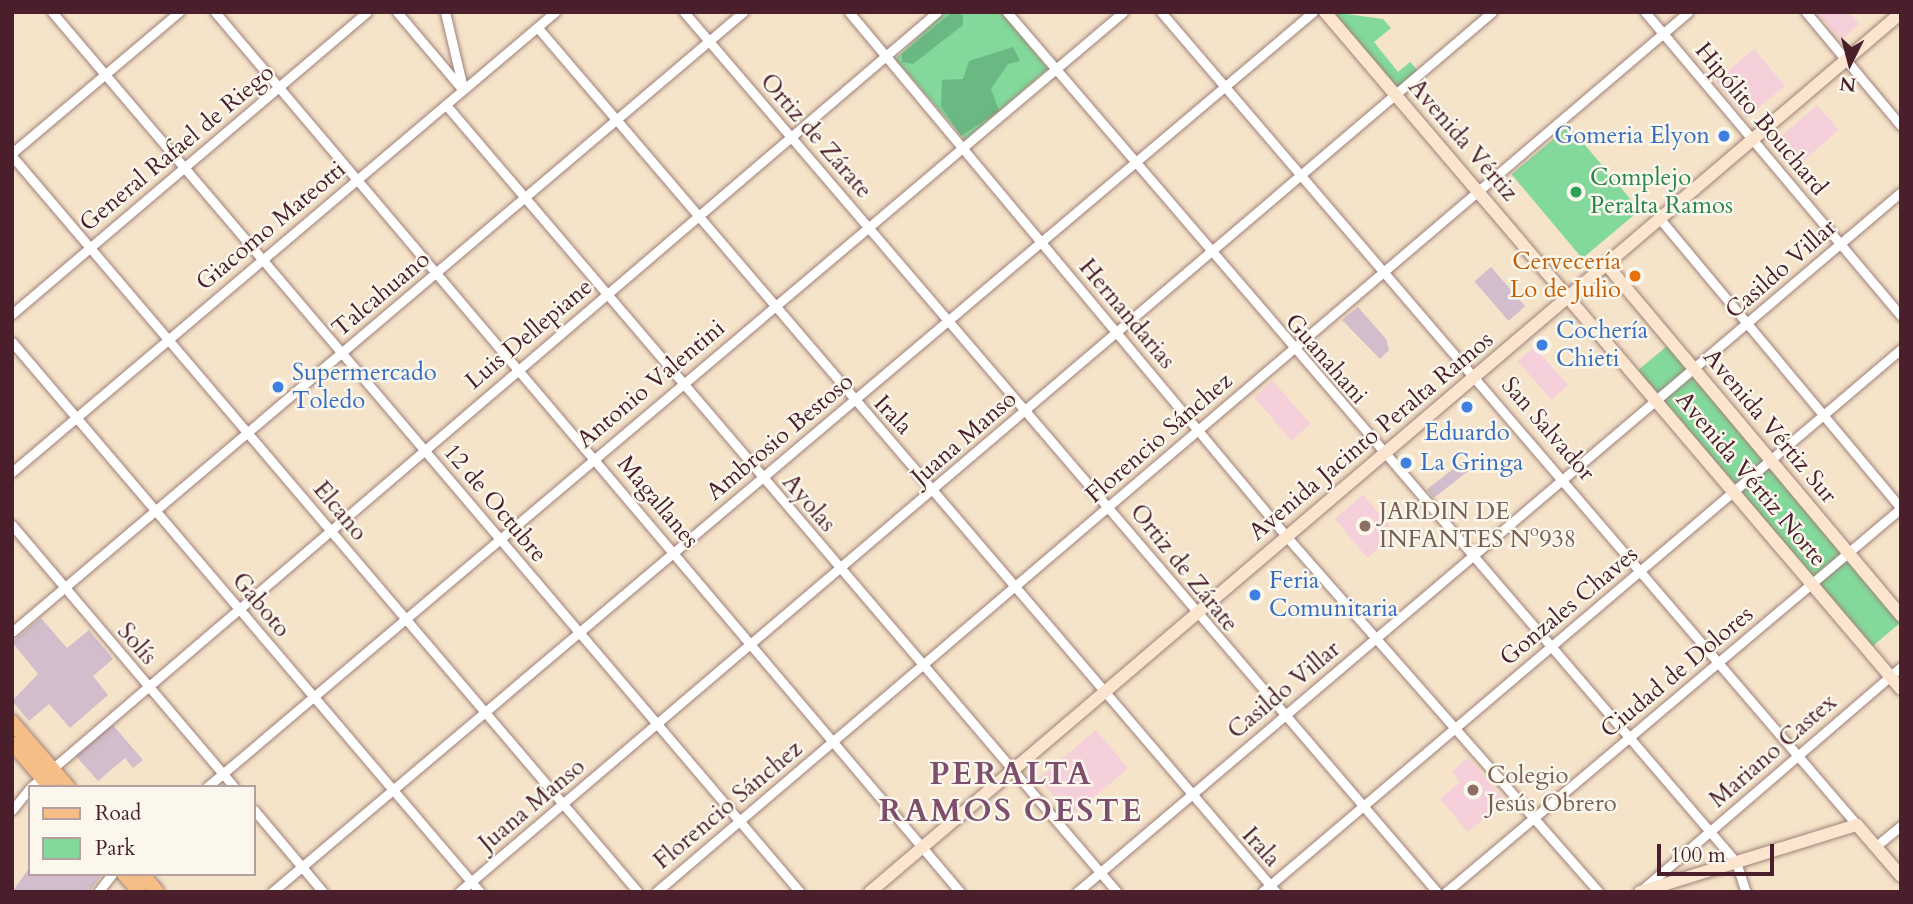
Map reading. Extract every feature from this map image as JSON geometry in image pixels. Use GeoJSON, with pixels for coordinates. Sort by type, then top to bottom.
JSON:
{"type":"FeatureCollection","features":[{"type":"Feature","properties":{"kind":"main road"},"geometry":{"type":"LineString","coordinates":[[12,722],[40,781]]}},
{"type":"Feature","properties":{"kind":"main road"},"geometry":{"type":"LineString","coordinates":[[12,743],[40,781],[59,785]]}},
{"type":"Feature","properties":{"kind":"main road"},"geometry":{"type":"LineString","coordinates":[[126,876],[139,892]]}},
{"type":"Feature","properties":{"kind":"main road"},"geometry":{"type":"LineString","coordinates":[[144,876],[157,892]]}},
{"type":"Feature","properties":{"kind":"street","name":"12 de Octubre"},"geometry":{"type":"LineString","coordinates":[[52,12],[800,892]]}},
{"type":"Feature","properties":{"kind":"street"},"geometry":{"type":"LineString","coordinates":[[12,154],[179,12]]}},
{"type":"Feature","properties":{"kind":"street","name":"Magallanes"},"geometry":{"type":"LineString","coordinates":[[215,12],[674,551],[830,743],[960,892]]}},
{"type":"Feature","properties":{"kind":"street","name":"General Rafael de Riego"},"geometry":{"type":"LineString","coordinates":[[12,314],[367,12]]}},
{"type":"Feature","properties":{"kind":"street"},"geometry":{"type":"LineString","coordinates":[[397,12],[463,90]]}},
{"type":"Feature","properties":{"kind":"street"},"geometry":{"type":"LineString","coordinates":[[445,12],[463,90]]}},
{"type":"Feature","properties":{"kind":"street","name":"Giacomo Mateotti"},"geometry":{"type":"LineString","coordinates":[[12,472],[555,12]]}},
{"type":"Feature","properties":{"kind":"street","name":"Ortiz de Zárate"},"geometry":{"type":"LineString","coordinates":[[684,12],[1109,506],[1194,614],[1437,892]]}},
{"type":"Feature","properties":{"kind":"street","name":"Talcahuano"},"geometry":{"type":"LineString","coordinates":[[12,632],[743,12]]}},
{"type":"Feature","properties":{"kind":"street","name":"Hernandarias"},"geometry":{"type":"LineString","coordinates":[[849,12],[1286,536],[1599,892]]}},
{"type":"Feature","properties":{"kind":"street","name":"Luis Dellepiane"},"geometry":{"type":"LineString","coordinates":[[40,781],[146,685],[937,12]]}},
{"type":"Feature","properties":{"kind":"street","name":"Guanahani"},"geometry":{"type":"LineString","coordinates":[[1007,12],[1132,165],[1469,558],[1707,833],[1736,862],[1746,892]]}},
{"type":"Feature","properties":{"kind":"street","name":"Antonio Valentini"},"geometry":{"type":"LineString","coordinates":[[209,785],[1122,12]]}},
{"type":"Feature","properties":{"kind":"street","name":"San Salvador"},"geometry":{"type":"LineString","coordinates":[[1161,12],[1299,177],[1385,271],[1564,478],[1901,876]]}},
{"type":"Feature","properties":{"kind":"street","name":"Ambrosio Bestoso"},"geometry":{"type":"LineString","coordinates":[[272,892],[853,400],[946,317],[1041,243],[1313,12]]}},
{"type":"Feature","properties":{"kind":"street","name":"Avenida Vértiz"},"geometry":{"type":"LineString","coordinates":[[1325,12],[1568,297]]}},
{"type":"Feature","properties":{"kind":"street"},"geometry":{"type":"LineString","coordinates":[[1473,12],[1481,21]]}},
{"type":"Feature","properties":{"kind":"street","name":"Juana Manso"},"geometry":{"type":"LineString","coordinates":[[459,892],[1492,12]]}},
{"type":"Feature","properties":{"kind":"street","name":"Hipólito Bouchard"},"geometry":{"type":"LineString","coordinates":[[1645,12],[1901,316]]}},
{"type":"Feature","properties":{"kind":"street","name":"Florencio Sánchez"},"geometry":{"type":"LineString","coordinates":[[656,892],[1688,12]]}},
{"type":"Feature","properties":{"kind":"street"},"geometry":{"type":"LineString","coordinates":[[1806,12],[1901,125]]}},
{"type":"Feature","properties":{"kind":"street","name":"Avenida Jacinto Peralta Ramos"},"geometry":{"type":"LineString","coordinates":[[870,892],[1901,13]]}},
{"type":"Feature","properties":{"kind":"street","name":"Irala"},"geometry":{"type":"LineString","coordinates":[[538,28],[853,400],[935,488],[1101,693],[1269,890]]}},
{"type":"Feature","properties":{"kind":"street","name":"Ayolas"},"geometry":{"type":"LineString","coordinates":[[446,105],[1117,892]]}},
{"type":"Feature","properties":{"kind":"street","name":"Elcano"},"geometry":{"type":"LineString","coordinates":[[12,154],[639,892]]}},
{"type":"Feature","properties":{"kind":"street","name":"Casildo Villar"},"geometry":{"type":"LineString","coordinates":[[1077,892],[1901,192]]}},
{"type":"Feature","properties":{"kind":"street"},"geometry":{"type":"LineString","coordinates":[[1660,219],[1821,417],[1901,508]]}},
{"type":"Feature","properties":{"kind":"street","name":"Avenida Vértiz Sur"},"geometry":{"type":"LineString","coordinates":[[1606,264],[1901,616]]}},
{"type":"Feature","properties":{"kind":"street","name":"Avenida Vértiz Norte"},"geometry":{"type":"LineString","coordinates":[[1568,297],[1901,689]]}},
{"type":"Feature","properties":{"kind":"street","name":"Gaboto"},"geometry":{"type":"LineString","coordinates":[[12,342],[480,892]]}},
{"type":"Feature","properties":{"kind":"street","name":"Gonzales Chaves"},"geometry":{"type":"LineString","coordinates":[[1269,890],[1362,807],[1901,349]]}},
{"type":"Feature","properties":{"kind":"street","name":"Ciudad de Dolores"},"geometry":{"type":"LineString","coordinates":[[1446,892],[1901,508]]}},
{"type":"Feature","properties":{"kind":"street","name":"Solís"},"geometry":{"type":"LineString","coordinates":[[12,525],[232,785]]}},
{"type":"Feature","properties":{"kind":"street","name":"Mariano Castex"},"geometry":{"type":"LineString","coordinates":[[1640,892],[1901,667]]}},
{"type":"Feature","properties":{"kind":"street","name":"Luis Dellepiane"},"geometry":{"type":"LineString","coordinates":[[12,810],[28,793]]}},
{"type":"Feature","properties":{"kind":"street"},"geometry":{"type":"LineString","coordinates":[[256,812],[323,892]]}},
{"type":"Feature","properties":{"kind":"street"},"geometry":{"type":"LineString","coordinates":[[1640,892],[1857,825]]}},
{"type":"Feature","properties":{"kind":"street"},"geometry":{"type":"LineString","coordinates":[[1876,846],[1901,826]]}},
{"type":"Feature","properties":{"kind":"street"},"geometry":{"type":"LineString","coordinates":[[98,892],[110,876]]}},
{"type":"Feature","properties":{"kind":"shaded area"},"geometry":{"type":"Polygon","coordinates":[[[1849,12],[1859,24],[1841,40],[1818,13],[1849,12]]]}},
{"type":"Feature","properties":{"kind":"shaded area"},"geometry":{"type":"Polygon","coordinates":[[[1754,49],[1785,86],[1747,118],[1716,81],[1754,49]]]}},
{"type":"Feature","properties":{"kind":"shaded area"},"geometry":{"type":"Polygon","coordinates":[[[1817,105],[1839,130],[1792,171],[1770,146],[1817,105]]]}},
{"type":"Feature","properties":{"kind":"shaded area"},"geometry":{"type":"Polygon","coordinates":[[[1491,267],[1525,306],[1509,321],[1474,281],[1491,267]]]}},
{"type":"Feature","properties":{"kind":"shaded area"},"geometry":{"type":"Polygon","coordinates":[[[1358,307],[1386,339],[1389,350],[1380,359],[1342,320],[1358,307]]]}},
{"type":"Feature","properties":{"kind":"shaded area"},"geometry":{"type":"Polygon","coordinates":[[[1534,347],[1568,385],[1552,400],[1518,362],[1534,347]]]}},
{"type":"Feature","properties":{"kind":"shaded area"},"geometry":{"type":"Polygon","coordinates":[[[1273,381],[1310,424],[1292,440],[1254,397],[1273,381]]]}},
{"type":"Feature","properties":{"kind":"shaded area"},"geometry":{"type":"Polygon","coordinates":[[[1467,458],[1474,467],[1434,498],[1427,489],[1467,458]]]}},
{"type":"Feature","properties":{"kind":"shaded area","name":"JARDIN DE INFANTES Nº938"},"geometry":{"type":"Polygon","coordinates":[[[1363,495],[1396,534],[1367,558],[1335,519],[1363,495]]]}},
{"type":"Feature","properties":{"kind":"shaded area"},"geometry":{"type":"Polygon","coordinates":[[[41,618],[67,648],[89,630],[113,659],[93,676],[108,695],[70,728],[49,704],[29,721],[12,701],[38,674],[12,642],[41,618]]]}},
{"type":"Feature","properties":{"kind":"shaded area"},"geometry":{"type":"Polygon","coordinates":[[[112,724],[143,760],[133,768],[125,758],[98,781],[75,755],[112,724]]]}},
{"type":"Feature","properties":{"kind":"shaded area"},"geometry":{"type":"Polygon","coordinates":[[[1096,730],[1128,768],[1071,817],[1039,778],[1096,730]]]}},
{"type":"Feature","properties":{"kind":"shaded area","name":"Colegio Jesús Obrero"},"geometry":{"type":"Polygon","coordinates":[[[1468,758],[1505,801],[1468,832],[1440,799],[1460,782],[1452,771],[1468,758]]]}},
{"type":"Feature","properties":{"kind":"shaded area"},"geometry":{"type":"Polygon","coordinates":[[[28,870],[28,876],[101,876],[89,892],[12,892],[28,870]]]}},
{"type":"Feature","properties":{"kind":"green space"},"geometry":{"type":"Polygon","coordinates":[[[945,12],[1002,12],[1048,69],[965,140],[895,59],[945,12]]]}},
{"type":"Feature","properties":{"kind":"green space"},"geometry":{"type":"Polygon","coordinates":[[[1332,12],[1383,19],[1391,28],[1374,42],[1398,72],[1410,62],[1418,71],[1397,89],[1332,12]]]}},
{"type":"Feature","properties":{"kind":"green space"},"geometry":{"type":"Polygon","coordinates":[[[951,13],[963,15],[963,25],[913,64],[902,62],[902,54],[951,13]]]}},
{"type":"Feature","properties":{"kind":"green space"},"geometry":{"type":"Polygon","coordinates":[[[1013,47],[1020,61],[1008,64],[991,89],[999,111],[961,136],[941,106],[942,80],[963,79],[969,61],[1013,47]]]}},
{"type":"Feature","properties":{"kind":"green space","name":"Complejo Peralta Ramos"},"geometry":{"type":"Polygon","coordinates":[[[1569,126],[1640,210],[1582,258],[1512,174],[1569,126]]]}},
{"type":"Feature","properties":{"kind":"green space"},"geometry":{"type":"Polygon","coordinates":[[[1667,346],[1900,623],[1870,648],[1637,371],[1667,346]]]}},
{"type":"Feature","properties":{"kind":"place","name":"Gomeria Elyon"},"geometry":{"type":"Point","coordinates":[1724,136]}},
{"type":"Feature","properties":{"kind":"place","name":"Complejo Peralta Ramos"},"geometry":{"type":"Point","coordinates":[1576,192]}},
{"type":"Feature","properties":{"kind":"place","name":"Cervecería Lo de Julio"},"geometry":{"type":"Point","coordinates":[1635,276]}},
{"type":"Feature","properties":{"kind":"place","name":"Cochería Chieti"},"geometry":{"type":"Point","coordinates":[1542,345]}},
{"type":"Feature","properties":{"kind":"place","name":"Supermercado Toledo"},"geometry":{"type":"Point","coordinates":[278,387]}},
{"type":"Feature","properties":{"kind":"place","name":"Eduardo"},"geometry":{"type":"Point","coordinates":[1467,407]}},
{"type":"Feature","properties":{"kind":"place","name":"La Gringa"},"geometry":{"type":"Point","coordinates":[1406,463]}},
{"type":"Feature","properties":{"kind":"place","name":"JARDIN DE INFANTES Nº938"},"geometry":{"type":"Point","coordinates":[1365,526]}},
{"type":"Feature","properties":{"kind":"place","name":"Feria Comunitaria"},"geometry":{"type":"Point","coordinates":[1255,595]}},
{"type":"Feature","properties":{"kind":"place","name":"Colegio Jesús Obrero"},"geometry":{"type":"Point","coordinates":[1473,790]}},
{"type":"Feature","properties":{"kind":"district","name":"PERALTA RAMOS OESTE"},"geometry":{"type":"Point","coordinates":[1011,794]}}]}
